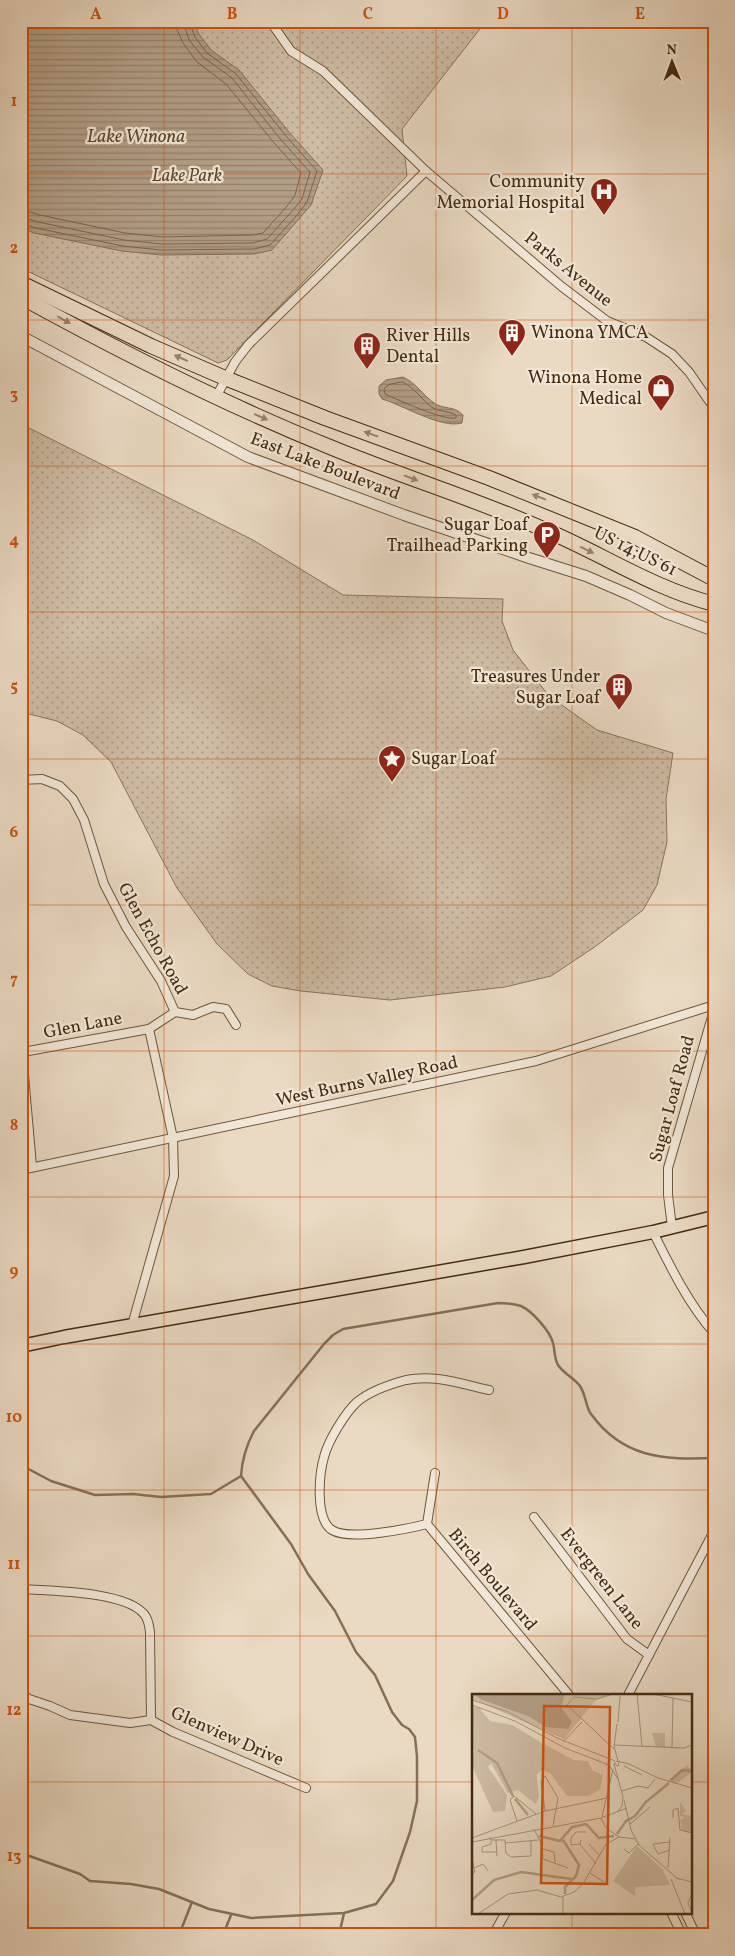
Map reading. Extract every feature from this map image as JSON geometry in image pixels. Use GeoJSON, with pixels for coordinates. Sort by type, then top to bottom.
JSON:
{"type":"FeatureCollection","features":[{"type":"Feature","properties":{"kind":"highway","name":"US 14;US 61"},"geometry":{"type":"LineString","coordinates":[[21,283],[151,346],[226,378],[325,418],[489,478],[635,536],[714,579]]}},
{"type":"Feature","properties":{"kind":"highway","name":"US 14;US 61"},"geometry":{"type":"LineString","coordinates":[[21,297],[216,397],[330,447],[543,528],[672,591],[714,604]]}},
{"type":"Feature","properties":{"kind":"highway"},"geometry":{"type":"LineString","coordinates":[[697,571],[714,575]]}},
{"type":"Feature","properties":{"kind":"main road"},"geometry":{"type":"LineString","coordinates":[[21,1346],[653,1232],[712,1217]]}},
{"type":"Feature","properties":{"kind":"street","name":"Parks Avenue"},"geometry":{"type":"LineString","coordinates":[[270,21],[291,51],[323,71],[426,171],[580,301],[607,321],[646,337],[672,354],[689,372],[714,408]]}},
{"type":"Feature","properties":{"kind":"street"},"geometry":{"type":"LineString","coordinates":[[216,397],[235,362],[249,344],[426,171]]}},
{"type":"Feature","properties":{"kind":"street","name":"East Lake Boulevard"},"geometry":{"type":"LineString","coordinates":[[21,336],[248,457],[422,521],[586,576],[614,587],[666,614],[714,631]]}},
{"type":"Feature","properties":{"kind":"street","name":"Glen Echo Road"},"geometry":{"type":"LineString","coordinates":[[21,780],[42,779],[60,786],[73,799],[84,820],[104,884],[126,927],[161,980],[175,1012],[149,1029]]}},
{"type":"Feature","properties":{"kind":"street","name":"West Burns Valley Road"},"geometry":{"type":"LineString","coordinates":[[21,1170],[32,1166],[536,1061],[714,1005]]}},
{"type":"Feature","properties":{"kind":"street"},"geometry":{"type":"LineString","coordinates":[[175,1012],[193,1015],[214,1007],[226,1009],[236,1025]]}},
{"type":"Feature","properties":{"kind":"street","name":"Sugar Loaf Road"},"geometry":{"type":"LineString","coordinates":[[672,1227],[668,1195],[668,1168],[714,1010]]}},
{"type":"Feature","properties":{"kind":"street"},"geometry":{"type":"LineString","coordinates":[[132,1325],[174,1176],[173,1138],[149,1029]]}},
{"type":"Feature","properties":{"kind":"street","name":"Glen Lane"},"geometry":{"type":"LineString","coordinates":[[23,1052],[149,1029]]}},
{"type":"Feature","properties":{"kind":"street"},"geometry":{"type":"LineString","coordinates":[[21,1041],[32,1166]]}},
{"type":"Feature","properties":{"kind":"street"},"geometry":{"type":"LineString","coordinates":[[653,1232],[691,1303],[714,1334]]}},
{"type":"Feature","properties":{"kind":"street"},"geometry":{"type":"LineString","coordinates":[[426,1524],[394,1531],[347,1534],[332,1530],[322,1516],[319,1495],[324,1457],[338,1428],[358,1402],[379,1390],[407,1380],[437,1378],[489,1390]]}},
{"type":"Feature","properties":{"kind":"street","name":"Birch Boulevard"},"geometry":{"type":"LineString","coordinates":[[435,1473],[426,1524],[568,1694]]}},
{"type":"Feature","properties":{"kind":"street","name":"Evergreen Lane"},"geometry":{"type":"LineString","coordinates":[[534,1517],[627,1639],[649,1655]]}},
{"type":"Feature","properties":{"kind":"street"},"geometry":{"type":"LineString","coordinates":[[629,1694],[714,1531]]}},
{"type":"Feature","properties":{"kind":"street"},"geometry":{"type":"LineString","coordinates":[[21,1589],[119,1599],[143,1613],[148,1620],[150,1632],[151,1720]]}},
{"type":"Feature","properties":{"kind":"street","name":"Glenview Drive"},"geometry":{"type":"LineString","coordinates":[[21,1692],[29,1699],[70,1716],[130,1723],[151,1720],[173,1732],[306,1788]]}},
{"type":"Feature","properties":{"kind":"street"},"geometry":{"type":"LineString","coordinates":[[493,1935],[505,1914]]}},
{"type":"Feature","properties":{"kind":"street"},"geometry":{"type":"LineString","coordinates":[[672,1914],[682,1935]]}},
{"type":"Feature","properties":{"kind":"street"},"geometry":{"type":"LineString","coordinates":[[686,1914],[696,1935]]}},
{"type":"Feature","properties":{"kind":"green space","name":"Lake Park"},"geometry":{"type":"Polygon","coordinates":[[[21,21],[486,21],[402,129],[407,176],[227,360],[218,363],[21,268],[21,21]]]}},
{"type":"Feature","properties":{"kind":"green space"},"geometry":{"type":"Polygon","coordinates":[[[21,424],[253,540],[343,595],[503,599],[502,621],[513,650],[549,696],[597,730],[673,753],[666,799],[667,842],[657,885],[643,910],[596,946],[551,976],[505,987],[390,1000],[301,991],[272,986],[248,974],[217,944],[177,888],[111,762],[83,735],[57,721],[21,712],[21,424]]]}},
{"type":"Feature","properties":{"kind":"water","name":"Lake Winona"},"geometry":{"type":"Polygon","coordinates":[[[21,21],[193,21],[199,34],[211,50],[239,70],[289,132],[323,170],[311,205],[272,250],[254,254],[161,255],[122,251],[34,233],[21,227],[21,21]]]}},
{"type":"Feature","properties":{"kind":"water"},"geometry":{"type":"Polygon","coordinates":[[[403,377],[412,382],[434,403],[463,415],[462,423],[453,424],[433,420],[382,399],[379,394],[379,386],[386,380],[403,377]]]}},
{"type":"Feature","properties":{"kind":"waterway"},"geometry":{"type":"LineString","coordinates":[[21,1853],[80,1874],[90,1881],[131,1884],[159,1889],[209,1909],[251,1918],[344,1913],[376,1904],[393,1881],[410,1832],[417,1801],[415,1737],[392,1712],[375,1675],[356,1652],[335,1611],[308,1574],[291,1544],[241,1476],[245,1453],[254,1431],[324,1344],[343,1329],[498,1303],[521,1306],[530,1312],[544,1327],[553,1343],[558,1365],[580,1386],[591,1414],[603,1429],[617,1440],[645,1453],[661,1457],[714,1458]]}},
{"type":"Feature","properties":{"kind":"waterway"},"geometry":{"type":"LineString","coordinates":[[21,1465],[51,1481],[95,1495],[133,1494],[161,1497],[211,1494],[241,1476]]}},
{"type":"Feature","properties":{"kind":"waterway"},"geometry":{"type":"LineString","coordinates":[[179,1935],[192,1902]]}},
{"type":"Feature","properties":{"kind":"waterway"},"geometry":{"type":"LineString","coordinates":[[339,1935],[344,1913]]}},
{"type":"Feature","properties":{"kind":"waterway"},"geometry":{"type":"LineString","coordinates":[[223,1935],[231,1915]]}},
{"type":"Feature","properties":{"kind":"place","name":"Community Memorial Hospital"},"geometry":{"type":"Point","coordinates":[604,216]}},
{"type":"Feature","properties":{"kind":"place","name":"Winona YMCA"},"geometry":{"type":"Point","coordinates":[512,357]}},
{"type":"Feature","properties":{"kind":"place","name":"River Hills Dental"},"geometry":{"type":"Point","coordinates":[367,370]}},
{"type":"Feature","properties":{"kind":"place","name":"Winona Home Medical"},"geometry":{"type":"Point","coordinates":[661,412]}},
{"type":"Feature","properties":{"kind":"place","name":"Sugar Loaf Trailhead Parking"},"geometry":{"type":"Point","coordinates":[547,559]}},
{"type":"Feature","properties":{"kind":"place","name":"Treasures Under Sugar Loaf"},"geometry":{"type":"Point","coordinates":[619,711]}},
{"type":"Feature","properties":{"kind":"place","name":"Sugar Loaf"},"geometry":{"type":"Point","coordinates":[392,783]}}]}
